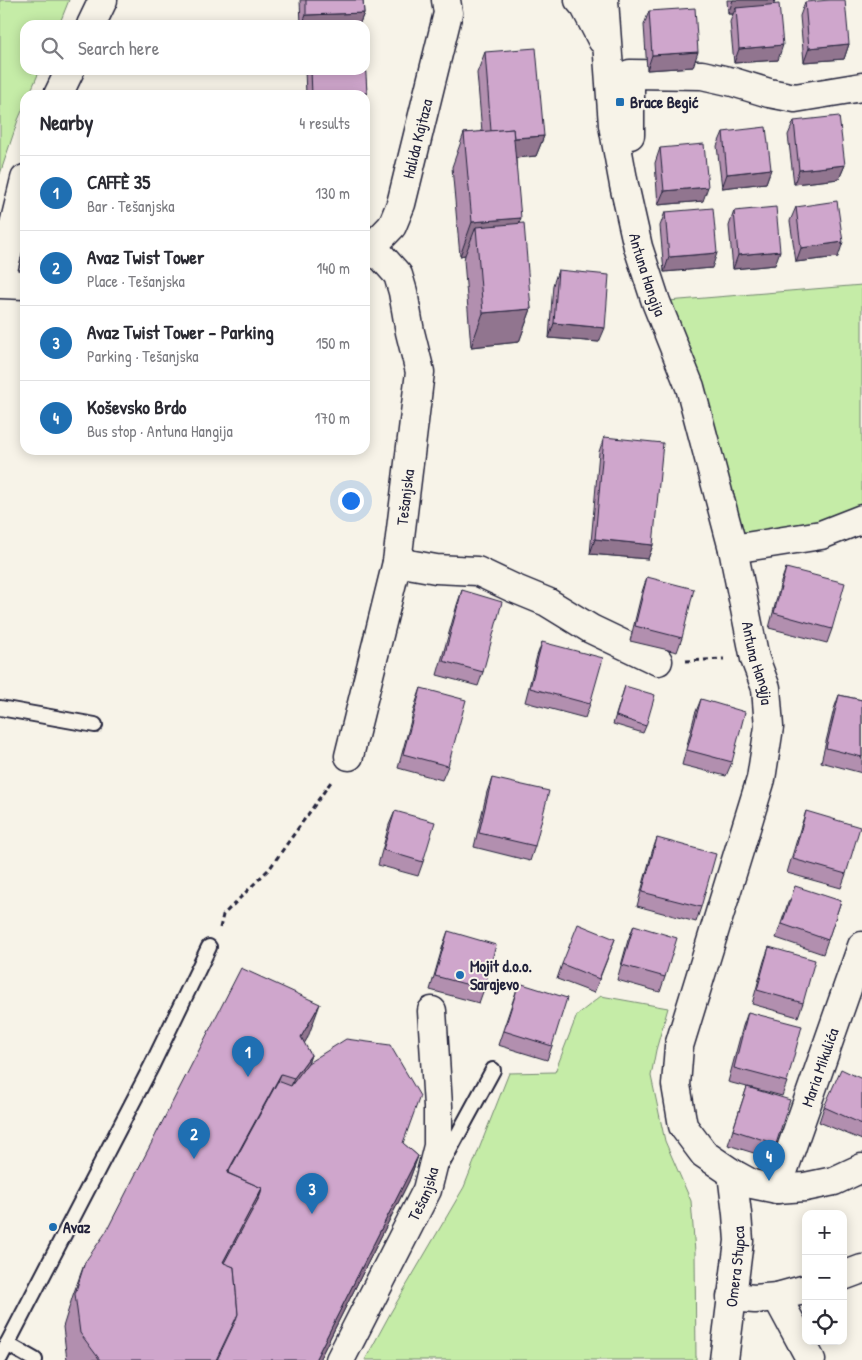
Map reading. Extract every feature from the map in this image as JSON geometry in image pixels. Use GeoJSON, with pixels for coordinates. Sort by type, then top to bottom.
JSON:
{"type":"FeatureCollection","features":[{"type":"Feature","properties":{"kind":"street"},"geometry":{"type":"LineString","coordinates":[[93,20],[103,0]]}},
{"type":"Feature","properties":{"kind":"street"},"geometry":{"type":"LineString","coordinates":[[579,0],[585,7],[607,51]]}},
{"type":"Feature","properties":{"kind":"street","name":"Antuna Hangija"},"geometry":{"type":"LineString","coordinates":[[604,0],[613,125],[624,185],[638,246],[656,302],[690,387],[733,549],[755,658],[766,688],[769,727],[762,779],[679,1046],[676,1085],[683,1126],[704,1154],[752,1184],[777,1189],[806,1187],[834,1181],[862,1168]]}},
{"type":"Feature","properties":{"kind":"street","name":"Halida Kajtaza"},"geometry":{"type":"LineString","coordinates":[[370,249],[392,226],[401,204],[451,4]]}},
{"type":"Feature","properties":{"kind":"street"},"geometry":{"type":"LineString","coordinates":[[638,246],[630,156],[630,74],[702,75],[795,98],[862,87]]}},
{"type":"Feature","properties":{"kind":"street"},"geometry":{"type":"LineString","coordinates":[[60,90],[68,75]]}},
{"type":"Feature","properties":{"kind":"street"},"geometry":{"type":"LineString","coordinates":[[20,199],[0,283],[20,285]]}},
{"type":"Feature","properties":{"kind":"street","name":"Tešanjska"},"geometry":{"type":"LineString","coordinates":[[349,756],[396,562],[420,372],[410,332],[404,292],[398,275],[382,256],[370,254]]}},
{"type":"Feature","properties":{"kind":"street"},"geometry":{"type":"LineString","coordinates":[[733,549],[821,536],[862,519]]}},
{"type":"Feature","properties":{"kind":"street"},"geometry":{"type":"LineString","coordinates":[[396,562],[436,569],[477,571],[547,602],[591,629],[658,661]]}},
{"type":"Feature","properties":{"kind":"street","name":"Maria Mikulića"},"geometry":{"type":"LineString","coordinates":[[777,1189],[862,946]]}},
{"type":"Feature","properties":{"kind":"street","name":"Tešanjska"},"geometry":{"type":"LineString","coordinates":[[340,1360],[427,1190],[438,1146],[438,1106],[432,1011]]}},
{"type":"Feature","properties":{"kind":"street","name":"Omera Stupca"},"geometry":{"type":"LineString","coordinates":[[724,1360],[738,1241],[732,1173]]}},
{"type":"Feature","properties":{"kind":"street"},"geometry":{"type":"LineString","coordinates":[[847,1275],[862,1269]]}},
{"type":"Feature","properties":{"kind":"street"},"geometry":{"type":"LineString","coordinates":[[731,1297],[754,1299],[777,1297],[802,1290]]}},
{"type":"Feature","properties":{"kind":"street"},"geometry":{"type":"LineString","coordinates":[[777,1297],[811,1360]]}},
{"type":"Feature","properties":{"kind":"lane"},"geometry":{"type":"LineString","coordinates":[[0,708],[95,725]]}},
{"type":"Feature","properties":{"kind":"lane"},"geometry":{"type":"LineString","coordinates":[[0,1358],[152,1065],[209,947]]}},
{"type":"Feature","properties":{"kind":"lane"},"geometry":{"type":"LineString","coordinates":[[427,1190],[493,1070]]}},
{"type":"Feature","properties":{"kind":"lane"},"geometry":{"type":"LineString","coordinates":[[7,1344],[35,1360]]}},
{"type":"Feature","properties":{"kind":"path"},"geometry":{"type":"LineString","coordinates":[[658,661],[755,658]]}},
{"type":"Feature","properties":{"kind":"path"},"geometry":{"type":"LineString","coordinates":[[209,947],[218,938],[223,915],[270,868],[349,756]]}},
{"type":"Feature","properties":{"kind":"green space"},"geometry":{"type":"Polygon","coordinates":[[[0,0],[69,0],[61,20],[20,20],[20,75],[38,75],[31,90],[20,90],[20,115],[0,174],[0,0]]]}},
{"type":"Feature","properties":{"kind":"green space"},"geometry":{"type":"Polygon","coordinates":[[[862,285],[862,516],[723,547],[656,302],[862,285]]]}},
{"type":"Feature","properties":{"kind":"green space"},"geometry":{"type":"Polygon","coordinates":[[[601,996],[668,1008],[651,1076],[665,1141],[691,1201],[695,1252],[696,1360],[365,1360],[464,1187],[509,1073],[555,1072],[577,1015],[601,996]]]}},
{"type":"Feature","properties":{"kind":"building"},"geometry":{"type":"Polygon","coordinates":[[[306,0],[363,0],[364,13],[306,15],[306,0]]]}},
{"type":"Feature","properties":{"kind":"building"},"geometry":{"type":"Polygon","coordinates":[[[845,0],[849,44],[809,48],[805,2],[845,0]]]}},
{"type":"Feature","properties":{"kind":"building"},"geometry":{"type":"Polygon","coordinates":[[[779,4],[783,45],[739,49],[736,8],[779,4]]]}},
{"type":"Feature","properties":{"kind":"building"},"geometry":{"type":"Polygon","coordinates":[[[695,8],[698,52],[652,55],[649,11],[695,8]]]}},
{"type":"Feature","properties":{"kind":"building"},"geometry":{"type":"Polygon","coordinates":[[[536,48],[544,136],[514,138],[513,129],[491,131],[485,52],[536,48]]]}},
{"type":"Feature","properties":{"kind":"building"},"geometry":{"type":"Polygon","coordinates":[[[311,75],[366,75],[367,90],[312,90],[311,75]]]}},
{"type":"Feature","properties":{"kind":"building"},"geometry":{"type":"Polygon","coordinates":[[[839,116],[845,165],[799,170],[794,121],[839,116]]]}},
{"type":"Feature","properties":{"kind":"building"},"geometry":{"type":"Polygon","coordinates":[[[766,127],[771,169],[727,174],[723,132],[766,127]]]}},
{"type":"Feature","properties":{"kind":"building"},"geometry":{"type":"Polygon","coordinates":[[[513,129],[521,218],[472,222],[464,133],[513,129]]]}},
{"type":"Feature","properties":{"kind":"building"},"geometry":{"type":"Polygon","coordinates":[[[704,144],[708,187],[664,191],[660,148],[704,144]]]}},
{"type":"Feature","properties":{"kind":"building"},"geometry":{"type":"Polygon","coordinates":[[[837,201],[843,242],[801,248],[796,207],[837,201]]]}},
{"type":"Feature","properties":{"kind":"building"},"geometry":{"type":"Polygon","coordinates":[[[776,207],[780,251],[738,255],[734,211],[776,207]]]}},
{"type":"Feature","properties":{"kind":"building"},"geometry":{"type":"Polygon","coordinates":[[[713,208],[717,253],[669,257],[665,212],[713,208]]]}},
{"type":"Feature","properties":{"kind":"building"},"geometry":{"type":"Polygon","coordinates":[[[524,223],[531,309],[483,313],[476,227],[524,223]]]}},
{"type":"Feature","properties":{"kind":"building"},"geometry":{"type":"Polygon","coordinates":[[[558,270],[609,275],[605,328],[554,323],[558,270]]]}},
{"type":"Feature","properties":{"kind":"building"},"geometry":{"type":"Polygon","coordinates":[[[604,437],[663,443],[653,545],[595,539],[604,437]]]}},
{"type":"Feature","properties":{"kind":"building"},"geometry":{"type":"Polygon","coordinates":[[[786,568],[845,583],[832,629],[774,613],[786,568]]]}},
{"type":"Feature","properties":{"kind":"building"},"geometry":{"type":"Polygon","coordinates":[[[647,577],[694,589],[682,638],[635,626],[647,577]]]}},
{"type":"Feature","properties":{"kind":"building"},"geometry":{"type":"Polygon","coordinates":[[[462,590],[502,602],[483,672],[443,661],[462,590]]]}},
{"type":"Feature","properties":{"kind":"building"},"geometry":{"type":"Polygon","coordinates":[[[542,642],[603,658],[590,704],[530,688],[542,642]]]}},
{"type":"Feature","properties":{"kind":"building"},"geometry":{"type":"Polygon","coordinates":[[[625,686],[655,695],[646,726],[616,716],[625,686]]]}},
{"type":"Feature","properties":{"kind":"building"},"geometry":{"type":"Polygon","coordinates":[[[421,688],[466,700],[448,766],[403,754],[421,688]]]}},
{"type":"Feature","properties":{"kind":"building"},"geometry":{"type":"Polygon","coordinates":[[[839,695],[862,700],[862,757],[826,748],[839,695]]]}},
{"type":"Feature","properties":{"kind":"building"},"geometry":{"type":"Polygon","coordinates":[[[701,699],[745,712],[732,762],[687,750],[701,699]]]}},
{"type":"Feature","properties":{"kind":"building"},"geometry":{"type":"Polygon","coordinates":[[[492,778],[549,791],[535,846],[479,833],[492,778]]]}},
{"type":"Feature","properties":{"kind":"building"},"geometry":{"type":"Polygon","coordinates":[[[395,811],[435,822],[423,862],[383,850],[395,811]]]}},
{"type":"Feature","properties":{"kind":"building"},"geometry":{"type":"Polygon","coordinates":[[[806,811],[860,827],[846,874],[793,859],[806,811]]]}},
{"type":"Feature","properties":{"kind":"building"},"geometry":{"type":"Polygon","coordinates":[[[657,838],[716,854],[701,907],[642,892],[657,838]]]}},
{"type":"Feature","properties":{"kind":"building"},"geometry":{"type":"Polygon","coordinates":[[[795,886],[841,901],[828,940],[782,924],[795,886]]]}},
{"type":"Feature","properties":{"kind":"building"},"geometry":{"type":"Polygon","coordinates":[[[578,924],[615,939],[599,979],[562,964],[578,924]]]}},
{"type":"Feature","properties":{"kind":"building"},"geometry":{"type":"Polygon","coordinates":[[[634,925],[677,938],[665,977],[622,965],[634,925]]]}},
{"type":"Feature","properties":{"kind":"building"},"geometry":{"type":"Polygon","coordinates":[[[448,931],[496,945],[484,989],[435,976],[448,931]]]}},
{"type":"Feature","properties":{"kind":"building"},"geometry":{"type":"Polygon","coordinates":[[[769,947],[815,960],[803,1003],[757,990],[769,947]]]}},
{"type":"Feature","properties":{"kind":"building"},"geometry":{"type":"Polygon","coordinates":[[[241,968],[320,1004],[301,1037],[311,1055],[294,1078],[281,1074],[227,1173],[262,1188],[223,1262],[234,1267],[238,1314],[216,1360],[100,1360],[80,1333],[75,1294],[85,1262],[106,1232],[241,968]]]}},
{"type":"Feature","properties":{"kind":"building"},"geometry":{"type":"Polygon","coordinates":[[[519,983],[567,998],[552,1046],[504,1031],[519,983]]]}},
{"type":"Feature","properties":{"kind":"building"},"geometry":{"type":"Polygon","coordinates":[[[748,1012],[802,1026],[787,1082],[734,1068],[748,1012]]]}},
{"type":"Feature","properties":{"kind":"building"},"geometry":{"type":"Polygon","coordinates":[[[346,1039],[390,1045],[420,1096],[403,1143],[418,1156],[315,1360],[217,1360],[238,1314],[234,1267],[224,1263],[260,1196],[262,1188],[228,1173],[278,1081],[291,1086],[308,1063],[346,1039]]]}},
{"type":"Feature","properties":{"kind":"building"},"geometry":{"type":"Polygon","coordinates":[[[841,1069],[862,1079],[862,1124],[824,1107],[841,1069]]]}},
{"type":"Feature","properties":{"kind":"building"},"geometry":{"type":"Polygon","coordinates":[[[747,1087],[790,1100],[776,1144],[733,1130],[747,1087]]]}},
{"type":"Feature","properties":{"kind":"place","name":"Brace Begić"},"geometry":{"type":"Point","coordinates":[620,102]}},
{"type":"Feature","properties":{"kind":"place","name":"Mojit d.o.o. Sarajevo"},"geometry":{"type":"Point","coordinates":[460,975]}},
{"type":"Feature","properties":{"kind":"place","name":"CAFFÈ 35"},"geometry":{"type":"Point","coordinates":[248,1077]}},
{"type":"Feature","properties":{"kind":"place","name":"Avaz Twist Tower"},"geometry":{"type":"Point","coordinates":[194,1159]}},
{"type":"Feature","properties":{"kind":"place","name":"Koševsko Brdo"},"geometry":{"type":"Point","coordinates":[769,1181]}},
{"type":"Feature","properties":{"kind":"place","name":"Avaz Twist Tower - Parking"},"geometry":{"type":"Point","coordinates":[312,1214]}},
{"type":"Feature","properties":{"kind":"place","name":"Avaz"},"geometry":{"type":"Point","coordinates":[53,1227]}}]}
